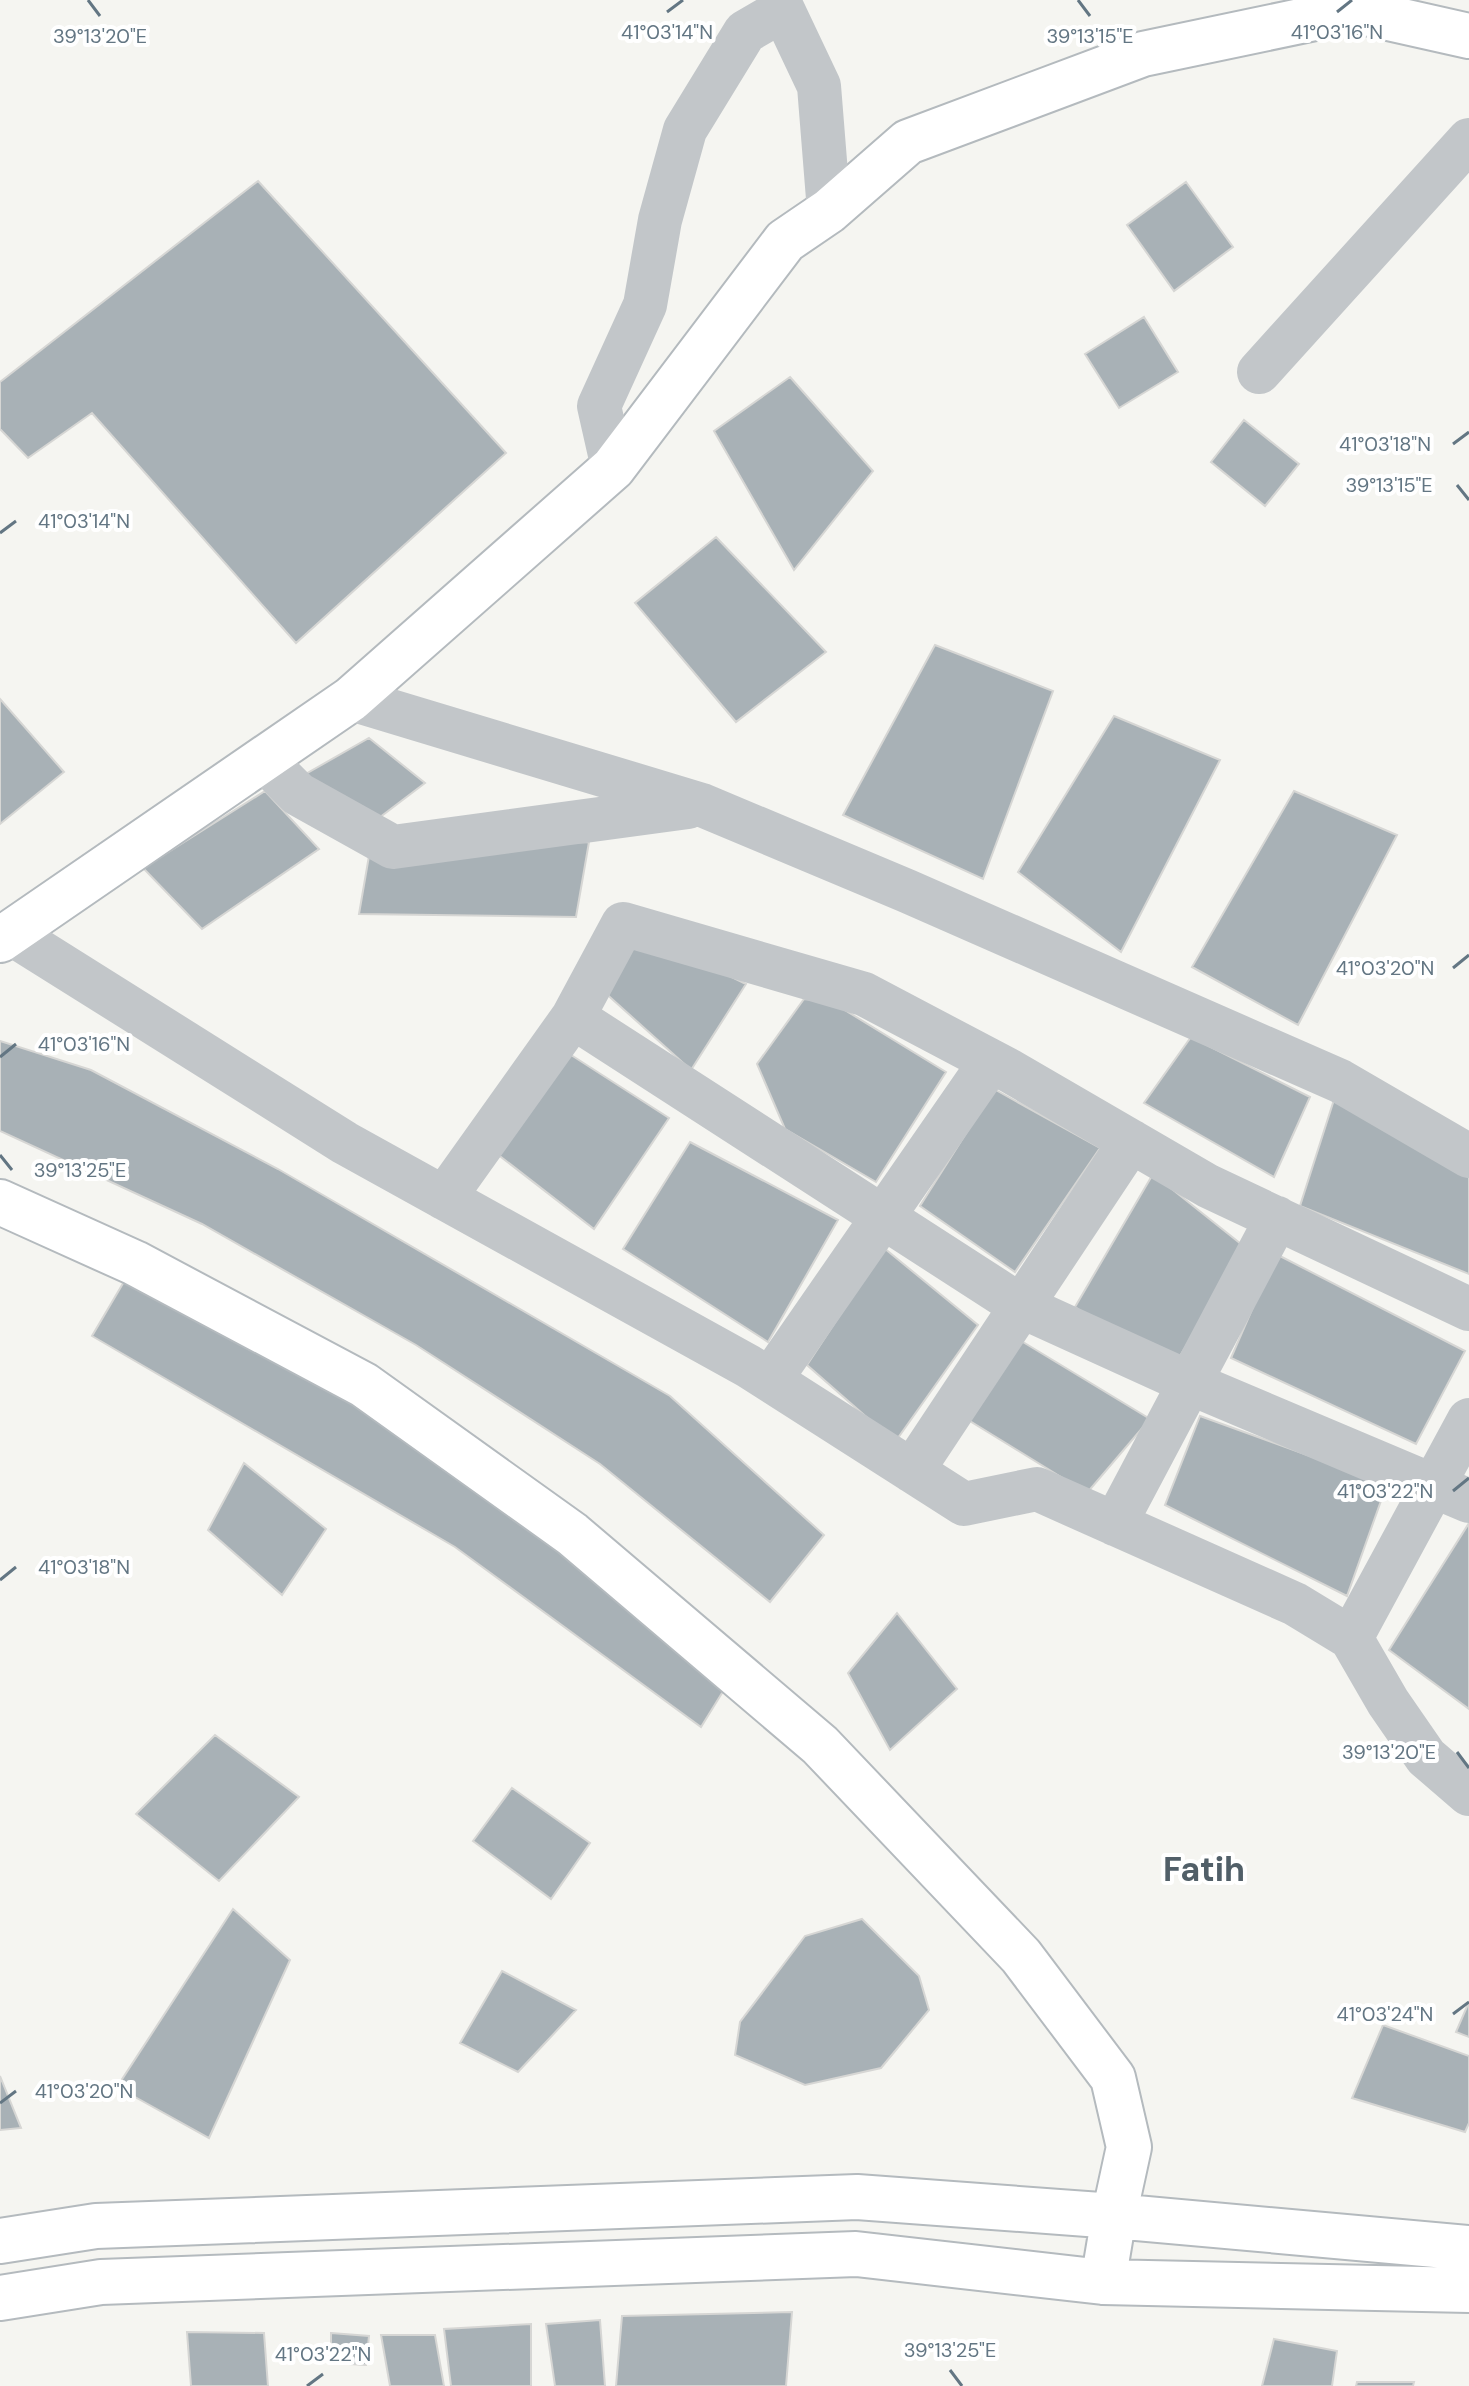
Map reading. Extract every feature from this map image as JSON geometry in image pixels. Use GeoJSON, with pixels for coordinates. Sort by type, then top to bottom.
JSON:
{"type":"FeatureCollection","features":[{"type":"Feature","properties":{"kind":"street"},"geometry":{"type":"LineString","coordinates":[[613,468],[599,406],[645,305],[660,220],[685,130],[745,32],[783,10],[819,86],[829,211]]}},
{"type":"Feature","properties":{"kind":"street"},"geometry":{"type":"LineString","coordinates":[[1469,36],[1353,10],[1143,54],[908,142],[829,211],[785,241],[613,468],[351,699],[6,937],[345,1143],[770,1380],[964,1504],[1037,1489],[1295,1604],[1351,1638],[1388,1702],[1426,1757],[1469,1794]]}},
{"type":"Feature","properties":{"kind":"street"},"geometry":{"type":"LineString","coordinates":[[1259,372],[1469,140]]}},
{"type":"Feature","properties":{"kind":"street"},"geometry":{"type":"LineString","coordinates":[[351,699],[702,805],[907,891],[1340,1081],[1469,1156]]}},
{"type":"Feature","properties":{"kind":"street"},"geometry":{"type":"LineString","coordinates":[[264,760],[298,794],[393,847],[702,805]]}},
{"type":"Feature","properties":{"kind":"street"},"geometry":{"type":"LineString","coordinates":[[444,1198],[573,1017],[623,924],[864,994],[991,1061],[1208,1186],[1469,1309]]}},
{"type":"Feature","properties":{"kind":"street"},"geometry":{"type":"LineString","coordinates":[[573,1017],[1021,1306],[1190,1383],[1451,1494]]}},
{"type":"Feature","properties":{"kind":"street"},"geometry":{"type":"LineString","coordinates":[[770,1380],[991,1061]]}},
{"type":"Feature","properties":{"kind":"street"},"geometry":{"type":"LineString","coordinates":[[912,1471],[1131,1141]]}},
{"type":"Feature","properties":{"kind":"street"},"geometry":{"type":"LineString","coordinates":[[0,1202],[135,1263],[364,1385],[572,1534],[820,1745],[1021,1956],[1113,2078],[1129,2147],[1103,2282]]}},
{"type":"Feature","properties":{"kind":"street"},"geometry":{"type":"LineString","coordinates":[[1115,1524],[1277,1218]]}},
{"type":"Feature","properties":{"kind":"street"},"geometry":{"type":"LineString","coordinates":[[1351,1638],[1451,1494],[1469,1420]]}},
{"type":"Feature","properties":{"kind":"street"},"geometry":{"type":"LineString","coordinates":[[0,2241],[96,2226],[857,2197],[1114,2216],[1469,2248]]}},
{"type":"Feature","properties":{"kind":"street"},"geometry":{"type":"LineString","coordinates":[[0,2298],[101,2282],[856,2254],[1103,2282],[1469,2290]]}},
{"type":"Feature","properties":{"kind":"building"},"geometry":{"type":"Polygon","coordinates":[[[258,181],[506,453],[296,643],[92,413],[28,458],[0,429],[0,382],[258,181]]]}},
{"type":"Feature","properties":{"kind":"building"},"geometry":{"type":"Polygon","coordinates":[[[1186,182],[1233,247],[1174,291],[1127,225],[1186,182]]]}},
{"type":"Feature","properties":{"kind":"building"},"geometry":{"type":"Polygon","coordinates":[[[1144,317],[1178,372],[1119,408],[1085,354],[1144,317]]]}},
{"type":"Feature","properties":{"kind":"building"},"geometry":{"type":"Polygon","coordinates":[[[790,377],[873,471],[794,570],[714,431],[790,377]]]}},
{"type":"Feature","properties":{"kind":"building"},"geometry":{"type":"Polygon","coordinates":[[[1244,420],[1299,464],[1265,506],[1211,462],[1244,420]]]}},
{"type":"Feature","properties":{"kind":"building"},"geometry":{"type":"Polygon","coordinates":[[[716,537],[826,652],[736,722],[635,603],[716,537]]]}},
{"type":"Feature","properties":{"kind":"building"},"geometry":{"type":"Polygon","coordinates":[[[935,645],[1053,691],[983,879],[843,815],[935,645]]]}},
{"type":"Feature","properties":{"kind":"building"},"geometry":{"type":"Polygon","coordinates":[[[0,699],[64,772],[0,824],[0,699]]]}},
{"type":"Feature","properties":{"kind":"building"},"geometry":{"type":"Polygon","coordinates":[[[1114,716],[1220,760],[1121,952],[1018,872],[1114,716]]]}},
{"type":"Feature","properties":{"kind":"building"},"geometry":{"type":"Polygon","coordinates":[[[369,738],[425,783],[363,830],[288,784],[369,738]]]}},
{"type":"Feature","properties":{"kind":"building"},"geometry":{"type":"Polygon","coordinates":[[[265,791],[319,849],[202,929],[143,868],[265,791]]]}},
{"type":"Feature","properties":{"kind":"building"},"geometry":{"type":"Polygon","coordinates":[[[1294,791],[1397,835],[1298,1025],[1192,967],[1294,791]]]}},
{"type":"Feature","properties":{"kind":"building"},"geometry":{"type":"Polygon","coordinates":[[[589,842],[576,917],[359,914],[370,850],[589,842]]]}},
{"type":"Feature","properties":{"kind":"building"},"geometry":{"type":"Polygon","coordinates":[[[623,924],[746,984],[691,1070],[592,981],[623,924]]]}},
{"type":"Feature","properties":{"kind":"building"},"geometry":{"type":"Polygon","coordinates":[[[804,999],[830,1001],[946,1072],[876,1182],[785,1129],[757,1064],[804,999]]]}},
{"type":"Feature","properties":{"kind":"building"},"geometry":{"type":"Polygon","coordinates":[[[1191,1037],[1310,1097],[1274,1177],[1144,1103],[1191,1037]]]}},
{"type":"Feature","properties":{"kind":"building"},"geometry":{"type":"Polygon","coordinates":[[[0,1041],[91,1070],[278,1169],[670,1396],[824,1535],[770,1602],[600,1464],[416,1345],[202,1224],[0,1131],[0,1041]]]}},
{"type":"Feature","properties":{"kind":"building"},"geometry":{"type":"Polygon","coordinates":[[[554,1044],[669,1118],[594,1229],[483,1143],[554,1044]]]}},
{"type":"Feature","properties":{"kind":"building"},"geometry":{"type":"Polygon","coordinates":[[[1340,1081],[1469,1156],[1469,1274],[1300,1206],[1340,1081]]]}},
{"type":"Feature","properties":{"kind":"building"},"geometry":{"type":"Polygon","coordinates":[[[994,1089],[1100,1148],[1015,1272],[920,1206],[994,1089]]]}},
{"type":"Feature","properties":{"kind":"building"},"geometry":{"type":"Polygon","coordinates":[[[690,1142],[838,1220],[768,1342],[623,1249],[690,1142]]]}},
{"type":"Feature","properties":{"kind":"building"},"geometry":{"type":"Polygon","coordinates":[[[1153,1174],[1246,1248],[1169,1374],[1075,1307],[1153,1174]]]}},
{"type":"Feature","properties":{"kind":"building"},"geometry":{"type":"Polygon","coordinates":[[[884,1248],[978,1325],[895,1442],[807,1365],[884,1248]]]}},
{"type":"Feature","properties":{"kind":"building"},"geometry":{"type":"Polygon","coordinates":[[[1276,1254],[1465,1351],[1416,1444],[1231,1358],[1276,1254]]]}},
{"type":"Feature","properties":{"kind":"building"},"geometry":{"type":"Polygon","coordinates":[[[135,1263],[433,1434],[735,1672],[701,1727],[455,1547],[92,1336],[135,1263]]]}},
{"type":"Feature","properties":{"kind":"building"},"geometry":{"type":"Polygon","coordinates":[[[1018,1339],[1150,1419],[1087,1493],[952,1410],[1018,1339]]]}},
{"type":"Feature","properties":{"kind":"building"},"geometry":{"type":"Polygon","coordinates":[[[1200,1416],[1387,1484],[1347,1596],[1165,1505],[1200,1416]]]}},
{"type":"Feature","properties":{"kind":"building"},"geometry":{"type":"Polygon","coordinates":[[[244,1463],[326,1529],[282,1595],[208,1530],[244,1463]]]}},
{"type":"Feature","properties":{"kind":"building"},"geometry":{"type":"Polygon","coordinates":[[[1469,1523],[1469,1709],[1389,1650],[1469,1523]]]}},
{"type":"Feature","properties":{"kind":"building"},"geometry":{"type":"Polygon","coordinates":[[[897,1613],[957,1689],[890,1750],[848,1673],[897,1613]]]}},
{"type":"Feature","properties":{"kind":"building"},"geometry":{"type":"Polygon","coordinates":[[[215,1735],[299,1797],[219,1881],[136,1814],[215,1735]]]}},
{"type":"Feature","properties":{"kind":"building"},"geometry":{"type":"Polygon","coordinates":[[[512,1788],[590,1843],[551,1899],[473,1841],[512,1788]]]}},
{"type":"Feature","properties":{"kind":"building"},"geometry":{"type":"Polygon","coordinates":[[[233,1909],[290,1960],[209,2138],[117,2087],[233,1909]]]}},
{"type":"Feature","properties":{"kind":"building"},"geometry":{"type":"Polygon","coordinates":[[[862,1919],[919,1976],[929,2010],[881,2068],[805,2085],[735,2055],[740,2022],[805,1936],[862,1919]]]}},
{"type":"Feature","properties":{"kind":"building"},"geometry":{"type":"Polygon","coordinates":[[[502,1971],[576,2010],[518,2072],[460,2043],[502,1971]]]}},
{"type":"Feature","properties":{"kind":"building"},"geometry":{"type":"Polygon","coordinates":[[[1469,2002],[1469,2037],[1456,2032],[1469,2002]]]}},
{"type":"Feature","properties":{"kind":"building"},"geometry":{"type":"Polygon","coordinates":[[[1383,2025],[1469,2056],[1469,2123],[1465,2132],[1352,2098],[1383,2025]]]}},
{"type":"Feature","properties":{"kind":"building"},"geometry":{"type":"Polygon","coordinates":[[[0,2076],[21,2128],[0,2130],[0,2076]]]}},
{"type":"Feature","properties":{"kind":"building"},"geometry":{"type":"Polygon","coordinates":[[[792,2312],[786,2386],[616,2386],[622,2316],[792,2312]]]}},
{"type":"Feature","properties":{"kind":"building"},"geometry":{"type":"Polygon","coordinates":[[[600,2320],[605,2386],[555,2386],[546,2324],[600,2320]]]}},
{"type":"Feature","properties":{"kind":"building"},"geometry":{"type":"Polygon","coordinates":[[[531,2324],[531,2386],[451,2386],[444,2329],[531,2324]]]}},
{"type":"Feature","properties":{"kind":"building"},"geometry":{"type":"Polygon","coordinates":[[[187,2332],[264,2333],[268,2386],[191,2386],[187,2332]]]}},
{"type":"Feature","properties":{"kind":"building"},"geometry":{"type":"Polygon","coordinates":[[[331,2333],[369,2336],[366,2365],[331,2363],[331,2333]]]}},
{"type":"Feature","properties":{"kind":"building"},"geometry":{"type":"Polygon","coordinates":[[[381,2335],[435,2335],[444,2386],[390,2386],[381,2335]]]}},
{"type":"Feature","properties":{"kind":"building"},"geometry":{"type":"Polygon","coordinates":[[[1274,2339],[1337,2351],[1332,2386],[1262,2386],[1274,2339]]]}},
{"type":"Feature","properties":{"kind":"building"},"geometry":{"type":"Polygon","coordinates":[[[1357,2382],[1414,2382],[1413,2386],[1356,2386],[1357,2382]]]}},
{"type":"Feature","properties":{"kind":"district","name":"Fatih"},"geometry":{"type":"Point","coordinates":[1204,1869]}}]}
